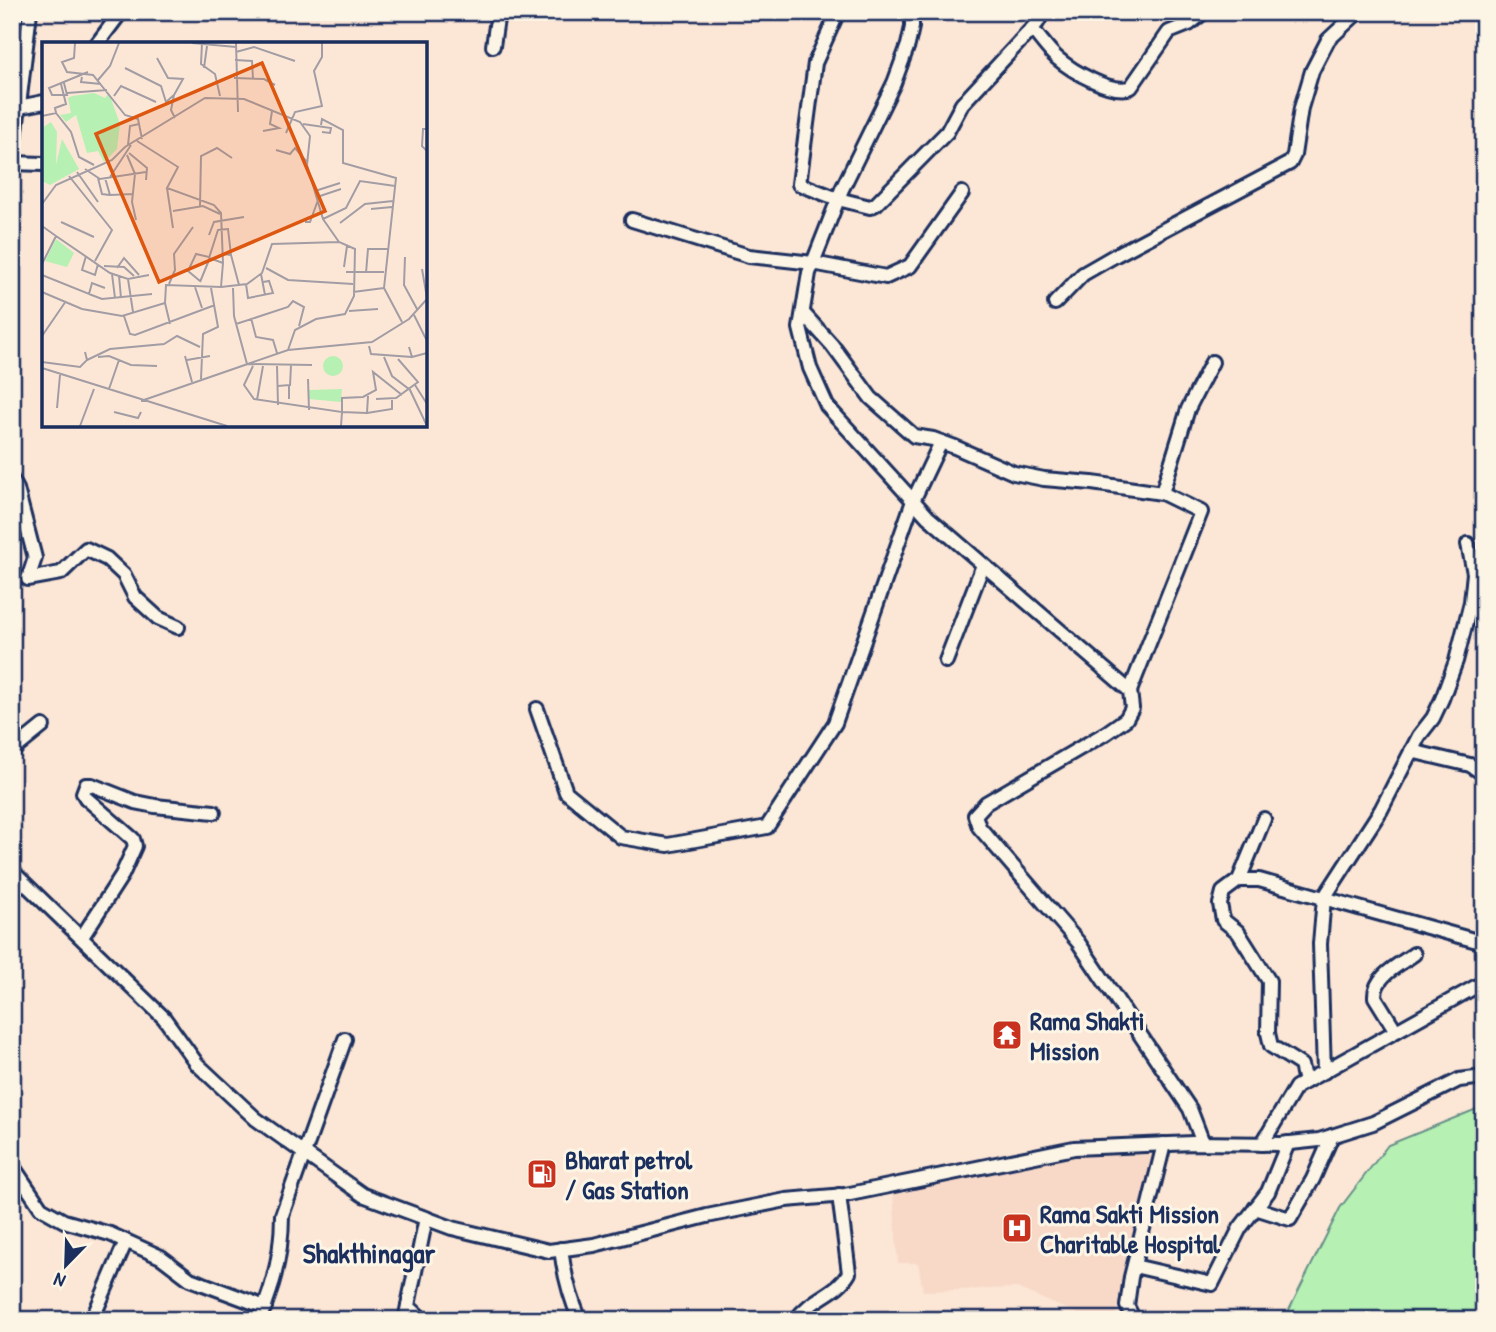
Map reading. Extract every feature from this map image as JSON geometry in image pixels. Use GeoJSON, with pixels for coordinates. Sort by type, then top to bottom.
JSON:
{"type":"FeatureCollection","features":[{"type":"Feature","properties":{"kind":"street"},"geometry":{"type":"LineString","coordinates":[[30,12],[12,164],[42,164]]}},
{"type":"Feature","properties":{"kind":"street"},"geometry":{"type":"LineString","coordinates":[[98,42],[121,12]]}},
{"type":"Feature","properties":{"kind":"street"},"geometry":{"type":"LineString","coordinates":[[493,46],[498,12]]}},
{"type":"Feature","properties":{"kind":"street"},"geometry":{"type":"LineString","coordinates":[[838,12],[815,63],[799,184],[838,199],[870,207],[947,132],[962,104],[1032,29],[1043,12]]}},
{"type":"Feature","properties":{"kind":"street"},"geometry":{"type":"LineString","coordinates":[[912,12],[912,27],[894,83],[838,199],[809,273],[800,328],[810,368],[827,406],[928,517],[1130,691]]}},
{"type":"Feature","properties":{"kind":"street"},"geometry":{"type":"LineString","coordinates":[[1032,29],[1058,59],[1103,86],[1124,90],[1131,87],[1169,32],[1189,24],[1204,12]]}},
{"type":"Feature","properties":{"kind":"street"},"geometry":{"type":"LineString","coordinates":[[1055,303],[1083,274],[1290,163],[1312,71],[1328,40],[1358,12]]}},
{"type":"Feature","properties":{"kind":"street"},"geometry":{"type":"LineString","coordinates":[[19,107],[42,102]]}},
{"type":"Feature","properties":{"kind":"street"},"geometry":{"type":"LineString","coordinates":[[632,220],[749,256],[813,263],[886,277],[910,266],[962,193]]}},
{"type":"Feature","properties":{"kind":"street"},"geometry":{"type":"LineString","coordinates":[[803,313],[832,345],[871,398],[914,436],[941,442],[1014,472],[1044,479],[1162,494],[1201,512],[1130,691],[1132,708],[1126,719],[986,803],[975,815],[979,827],[1078,942],[1190,1109],[1203,1143]]}},
{"type":"Feature","properties":{"kind":"street"},"geometry":{"type":"LineString","coordinates":[[1162,494],[1188,410],[1212,362]]}},
{"type":"Feature","properties":{"kind":"street"},"geometry":{"type":"LineString","coordinates":[[537,709],[566,792],[621,836],[668,845],[767,827],[835,723],[913,500],[941,442]]}},
{"type":"Feature","properties":{"kind":"street"},"geometry":{"type":"LineString","coordinates":[[12,480],[17,489],[35,558],[29,579],[61,573],[86,549],[107,559],[124,575],[135,597],[158,618],[178,627]]}},
{"type":"Feature","properties":{"kind":"street"},"geometry":{"type":"LineString","coordinates":[[1324,1072],[1321,944],[1324,898],[1381,810],[1411,751],[1433,718],[1457,660],[1471,602],[1474,573],[1468,544]]}},
{"type":"Feature","properties":{"kind":"street"},"geometry":{"type":"LineString","coordinates":[[946,662],[983,565]]}},
{"type":"Feature","properties":{"kind":"street"},"geometry":{"type":"LineString","coordinates":[[12,751],[43,726]]}},
{"type":"Feature","properties":{"kind":"street"},"geometry":{"type":"LineString","coordinates":[[1411,751],[1470,765],[1484,774]]}},
{"type":"Feature","properties":{"kind":"street"},"geometry":{"type":"LineString","coordinates":[[82,937],[122,874],[135,846],[133,839],[86,798],[83,793],[86,785],[135,802],[214,811]]}},
{"type":"Feature","properties":{"kind":"street"},"geometry":{"type":"LineString","coordinates":[[1264,818],[1239,880],[1223,892],[1220,904],[1223,920],[1238,932],[1269,981],[1268,1033],[1271,1046],[1301,1065],[1305,1082]]}},
{"type":"Feature","properties":{"kind":"street"},"geometry":{"type":"LineString","coordinates":[[12,871],[164,1018],[197,1064],[256,1119],[305,1154],[363,1195],[452,1228],[549,1251],[594,1245],[707,1216],[786,1200],[839,1195],[1074,1148],[1203,1143],[1262,1144],[1319,1140],[1373,1123],[1460,1080],[1484,1077]]}},
{"type":"Feature","properties":{"kind":"street"},"geometry":{"type":"LineString","coordinates":[[1239,880],[1259,880],[1484,943]]}},
{"type":"Feature","properties":{"kind":"street"},"geometry":{"type":"LineString","coordinates":[[1396,1031],[1375,997],[1375,992],[1381,978],[1414,954]]}},
{"type":"Feature","properties":{"kind":"street"},"geometry":{"type":"LineString","coordinates":[[1262,1144],[1296,1087],[1484,982]]}},
{"type":"Feature","properties":{"kind":"street"},"geometry":{"type":"LineString","coordinates":[[259,1320],[282,1244],[282,1215],[345,1039]]}},
{"type":"Feature","properties":{"kind":"street"},"geometry":{"type":"LineString","coordinates":[[1255,1208],[1290,1219],[1313,1179],[1332,1136]]}},
{"type":"Feature","properties":{"kind":"street"},"geometry":{"type":"LineString","coordinates":[[1134,1266],[1212,1284],[1240,1228],[1268,1192],[1288,1143]]}},
{"type":"Feature","properties":{"kind":"street"},"geometry":{"type":"LineString","coordinates":[[1134,1320],[1126,1306],[1164,1144]]}},
{"type":"Feature","properties":{"kind":"street"},"geometry":{"type":"LineString","coordinates":[[12,1165],[41,1208],[64,1221],[110,1234],[161,1257],[190,1279],[265,1307]]}},
{"type":"Feature","properties":{"kind":"street"},"geometry":{"type":"LineString","coordinates":[[796,1320],[813,1301],[842,1284],[849,1273],[839,1195]]}},
{"type":"Feature","properties":{"kind":"street"},"geometry":{"type":"LineString","coordinates":[[405,1320],[426,1218]]}},
{"type":"Feature","properties":{"kind":"street"},"geometry":{"type":"LineString","coordinates":[[92,1320],[126,1241]]}},
{"type":"Feature","properties":{"kind":"street"},"geometry":{"type":"LineString","coordinates":[[561,1250],[569,1291],[580,1320]]}},
{"type":"Feature","properties":{"kind":"street"},"geometry":{"type":"LineString","coordinates":[[408,1306],[423,1320]]}},
{"type":"Feature","properties":{"kind":"shaded area","name":"Rama Sakti Mission Charitable Hospital"},"geometry":{"type":"Polygon","coordinates":[[[1073,1152],[1158,1154],[1114,1320],[1092,1320],[1017,1288],[923,1291],[918,1263],[898,1263],[893,1193],[1073,1152]]]}},
{"type":"Feature","properties":{"kind":"green space"},"geometry":{"type":"Polygon","coordinates":[[[1484,1106],[1484,1320],[1284,1320],[1340,1208],[1388,1145],[1484,1106]]]}},
{"type":"Feature","properties":{"kind":"place","name":"Rama Shakti Mission"},"geometry":{"type":"Point","coordinates":[1007,1035]}},
{"type":"Feature","properties":{"kind":"place","name":"Bharat petrol / Gas Station"},"geometry":{"type":"Point","coordinates":[542,1174]}},
{"type":"Feature","properties":{"kind":"place","name":"Rama Sakti Mission Charitable Hospital"},"geometry":{"type":"Point","coordinates":[1017,1228]}},
{"type":"Feature","properties":{"kind":"district","name":"Shakthinagar"},"geometry":{"type":"Point","coordinates":[369,1253]}}]}
